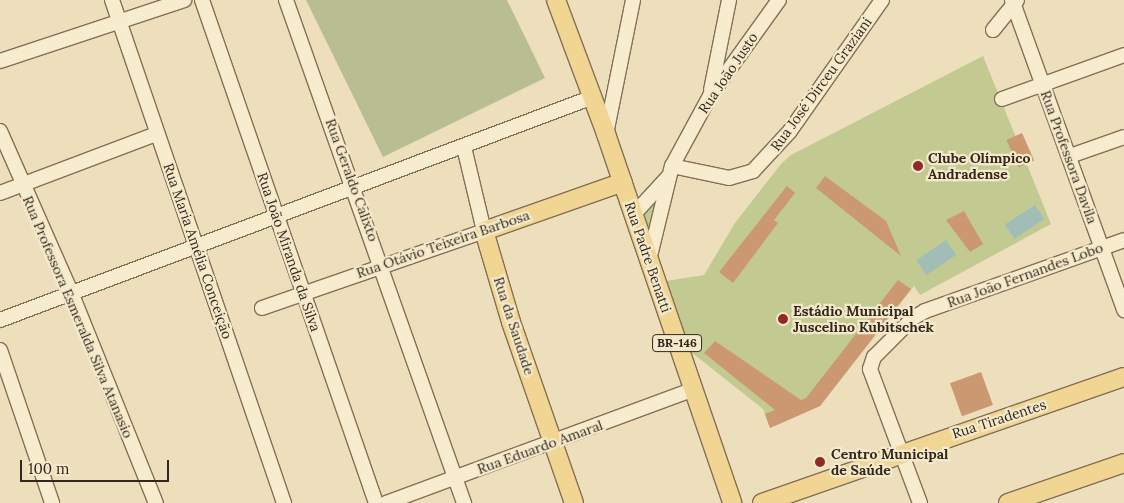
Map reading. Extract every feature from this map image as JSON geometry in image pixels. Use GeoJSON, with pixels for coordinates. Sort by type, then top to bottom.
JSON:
{"type":"FeatureCollection","features":[{"type":"Feature","properties":{"kind":"main road","name":"BR-146"},"geometry":{"type":"LineString","coordinates":[[556,1],[593,97]]}},
{"type":"Feature","properties":{"kind":"main road","name":"Rua Padre Benatti"},"geometry":{"type":"LineString","coordinates":[[593,97],[732,503]]}},
{"type":"Feature","properties":{"kind":"main road","name":"Rua Otávio Teixeira Barbosa"},"geometry":{"type":"LineString","coordinates":[[484,231],[623,182]]}},
{"type":"Feature","properties":{"kind":"main road","name":"Rua da Saudade"},"geometry":{"type":"LineString","coordinates":[[484,231],[511,322],[574,503]]}},
{"type":"Feature","properties":{"kind":"main road","name":"Rua Tiradentes"},"geometry":{"type":"LineString","coordinates":[[762,503],[902,452],[1124,377]]}},
{"type":"Feature","properties":{"kind":"main road"},"geometry":{"type":"LineString","coordinates":[[1008,503],[1124,463]]}},
{"type":"Feature","properties":{"kind":"street","name":"Rua Maria Amélia Conceição"},"geometry":{"type":"LineString","coordinates":[[112,0],[156,134],[196,244],[284,503]]}},
{"type":"Feature","properties":{"kind":"street"},"geometry":{"type":"LineString","coordinates":[[0,61],[36,47],[184,0]]}},
{"type":"Feature","properties":{"kind":"street","name":"Rua João Miranda da Silva"},"geometry":{"type":"LineString","coordinates":[[202,0],[376,503]]}},
{"type":"Feature","properties":{"kind":"street","name":"Rua Geraldo Calixto"},"geometry":{"type":"LineString","coordinates":[[286,0],[382,264],[464,503]]}},
{"type":"Feature","properties":{"kind":"street"},"geometry":{"type":"LineString","coordinates":[[606,134],[633,0]]}},
{"type":"Feature","properties":{"kind":"street"},"geometry":{"type":"LineString","coordinates":[[710,96],[729,0]]}},
{"type":"Feature","properties":{"kind":"street","name":"Rua João Justo"},"geometry":{"type":"LineString","coordinates":[[670,171],[710,96],[779,0]]}},
{"type":"Feature","properties":{"kind":"street","name":"Rua José Dirceu Graziani"},"geometry":{"type":"LineString","coordinates":[[670,171],[729,178],[753,171],[790,131],[882,0]]}},
{"type":"Feature","properties":{"kind":"street"},"geometry":{"type":"LineString","coordinates":[[993,30],[1014,2]]}},
{"type":"Feature","properties":{"kind":"street","name":"Rua Professora Davila"},"geometry":{"type":"LineString","coordinates":[[1014,2],[1124,310]]}},
{"type":"Feature","properties":{"kind":"street"},"geometry":{"type":"LineString","coordinates":[[722,39],[744,48]]}},
{"type":"Feature","properties":{"kind":"street"},"geometry":{"type":"LineString","coordinates":[[1002,99],[1124,55]]}},
{"type":"Feature","properties":{"kind":"street"},"geometry":{"type":"LineString","coordinates":[[0,320],[196,244],[464,147],[593,97]]}},
{"type":"Feature","properties":{"kind":"street","name":"Rua Professora Esmeralda Silva Atanasio"},"geometry":{"type":"LineString","coordinates":[[0,130],[22,184],[71,292],[156,503]]}},
{"type":"Feature","properties":{"kind":"street"},"geometry":{"type":"LineString","coordinates":[[0,193],[156,134]]}},
{"type":"Feature","properties":{"kind":"street"},"geometry":{"type":"LineString","coordinates":[[1070,156],[1124,137]]}},
{"type":"Feature","properties":{"kind":"street","name":"Rua da Saudade"},"geometry":{"type":"LineString","coordinates":[[464,147],[484,231]]}},
{"type":"Feature","properties":{"kind":"street"},"geometry":{"type":"LineString","coordinates":[[634,214],[670,171]]}},
{"type":"Feature","properties":{"kind":"street"},"geometry":{"type":"LineString","coordinates":[[648,260],[670,171]]}},
{"type":"Feature","properties":{"kind":"street","name":"Rua Otávio Teixeira Barbosa"},"geometry":{"type":"LineString","coordinates":[[262,308],[382,264],[484,231]]}},
{"type":"Feature","properties":{"kind":"street","name":"Rua João Fernandes Lobo"},"geometry":{"type":"LineString","coordinates":[[902,452],[870,369],[874,358],[918,314],[1124,240]]}},
{"type":"Feature","properties":{"kind":"street"},"geometry":{"type":"LineString","coordinates":[[0,350],[52,503]]}},
{"type":"Feature","properties":{"kind":"street","name":"Rua Eduardo Amaral"},"geometry":{"type":"LineString","coordinates":[[386,503],[694,389]]}},
{"type":"Feature","properties":{"kind":"street"},"geometry":{"type":"LineString","coordinates":[[902,452],[920,503]]}},
{"type":"Feature","properties":{"kind":"green space"},"geometry":{"type":"Polygon","coordinates":[[[306,0],[507,0],[545,78],[383,157],[306,0]]]}},
{"type":"Feature","properties":{"kind":"green space"},"geometry":{"type":"Polygon","coordinates":[[[983,56],[1051,224],[920,295],[914,286],[820,406],[770,428],[763,409],[686,348],[666,281],[704,275],[735,223],[781,164],[791,155],[983,56]]]}},
{"type":"Feature","properties":{"kind":"green space"},"geometry":{"type":"Polygon","coordinates":[[[661,193],[649,239],[641,214],[661,193]]]}},
{"type":"Feature","properties":{"kind":"water"},"geometry":{"type":"Polygon","coordinates":[[[1035,205],[1044,219],[1014,239],[1005,225],[1035,205]]]}},
{"type":"Feature","properties":{"kind":"water"},"geometry":{"type":"Polygon","coordinates":[[[946,240],[956,255],[926,275],[916,260],[946,240]]]}},
{"type":"Feature","properties":{"kind":"building"},"geometry":{"type":"Polygon","coordinates":[[[1022,133],[1034,160],[1019,167],[1006,140],[1022,133]]]}},
{"type":"Feature","properties":{"kind":"building"},"geometry":{"type":"Polygon","coordinates":[[[825,176],[886,221],[901,256],[816,188],[825,176]]]}},
{"type":"Feature","properties":{"kind":"building"},"geometry":{"type":"Polygon","coordinates":[[[787,186],[795,193],[774,220],[778,223],[733,283],[719,272],[787,186]]]}},
{"type":"Feature","properties":{"kind":"building"},"geometry":{"type":"Polygon","coordinates":[[[964,211],[983,244],[970,252],[946,220],[964,211]]]}},
{"type":"Feature","properties":{"kind":"building"},"geometry":{"type":"Polygon","coordinates":[[[898,280],[911,289],[820,406],[770,428],[765,414],[775,410],[704,353],[715,341],[801,400],[806,398],[898,280]]]}},
{"type":"Feature","properties":{"kind":"building"},"geometry":{"type":"Polygon","coordinates":[[[981,372],[993,405],[962,416],[950,383],[981,372]]]}},
{"type":"Feature","properties":{"kind":"place","name":"Clube Olímpico Andradense"},"geometry":{"type":"Point","coordinates":[918,166]}},
{"type":"Feature","properties":{"kind":"place","name":"Estádio Municipal Juscelino Kubitschek"},"geometry":{"type":"Point","coordinates":[783,319]}},
{"type":"Feature","properties":{"kind":"place","name":"Centro Municipal de Saúde"},"geometry":{"type":"Point","coordinates":[820,462]}}]}
